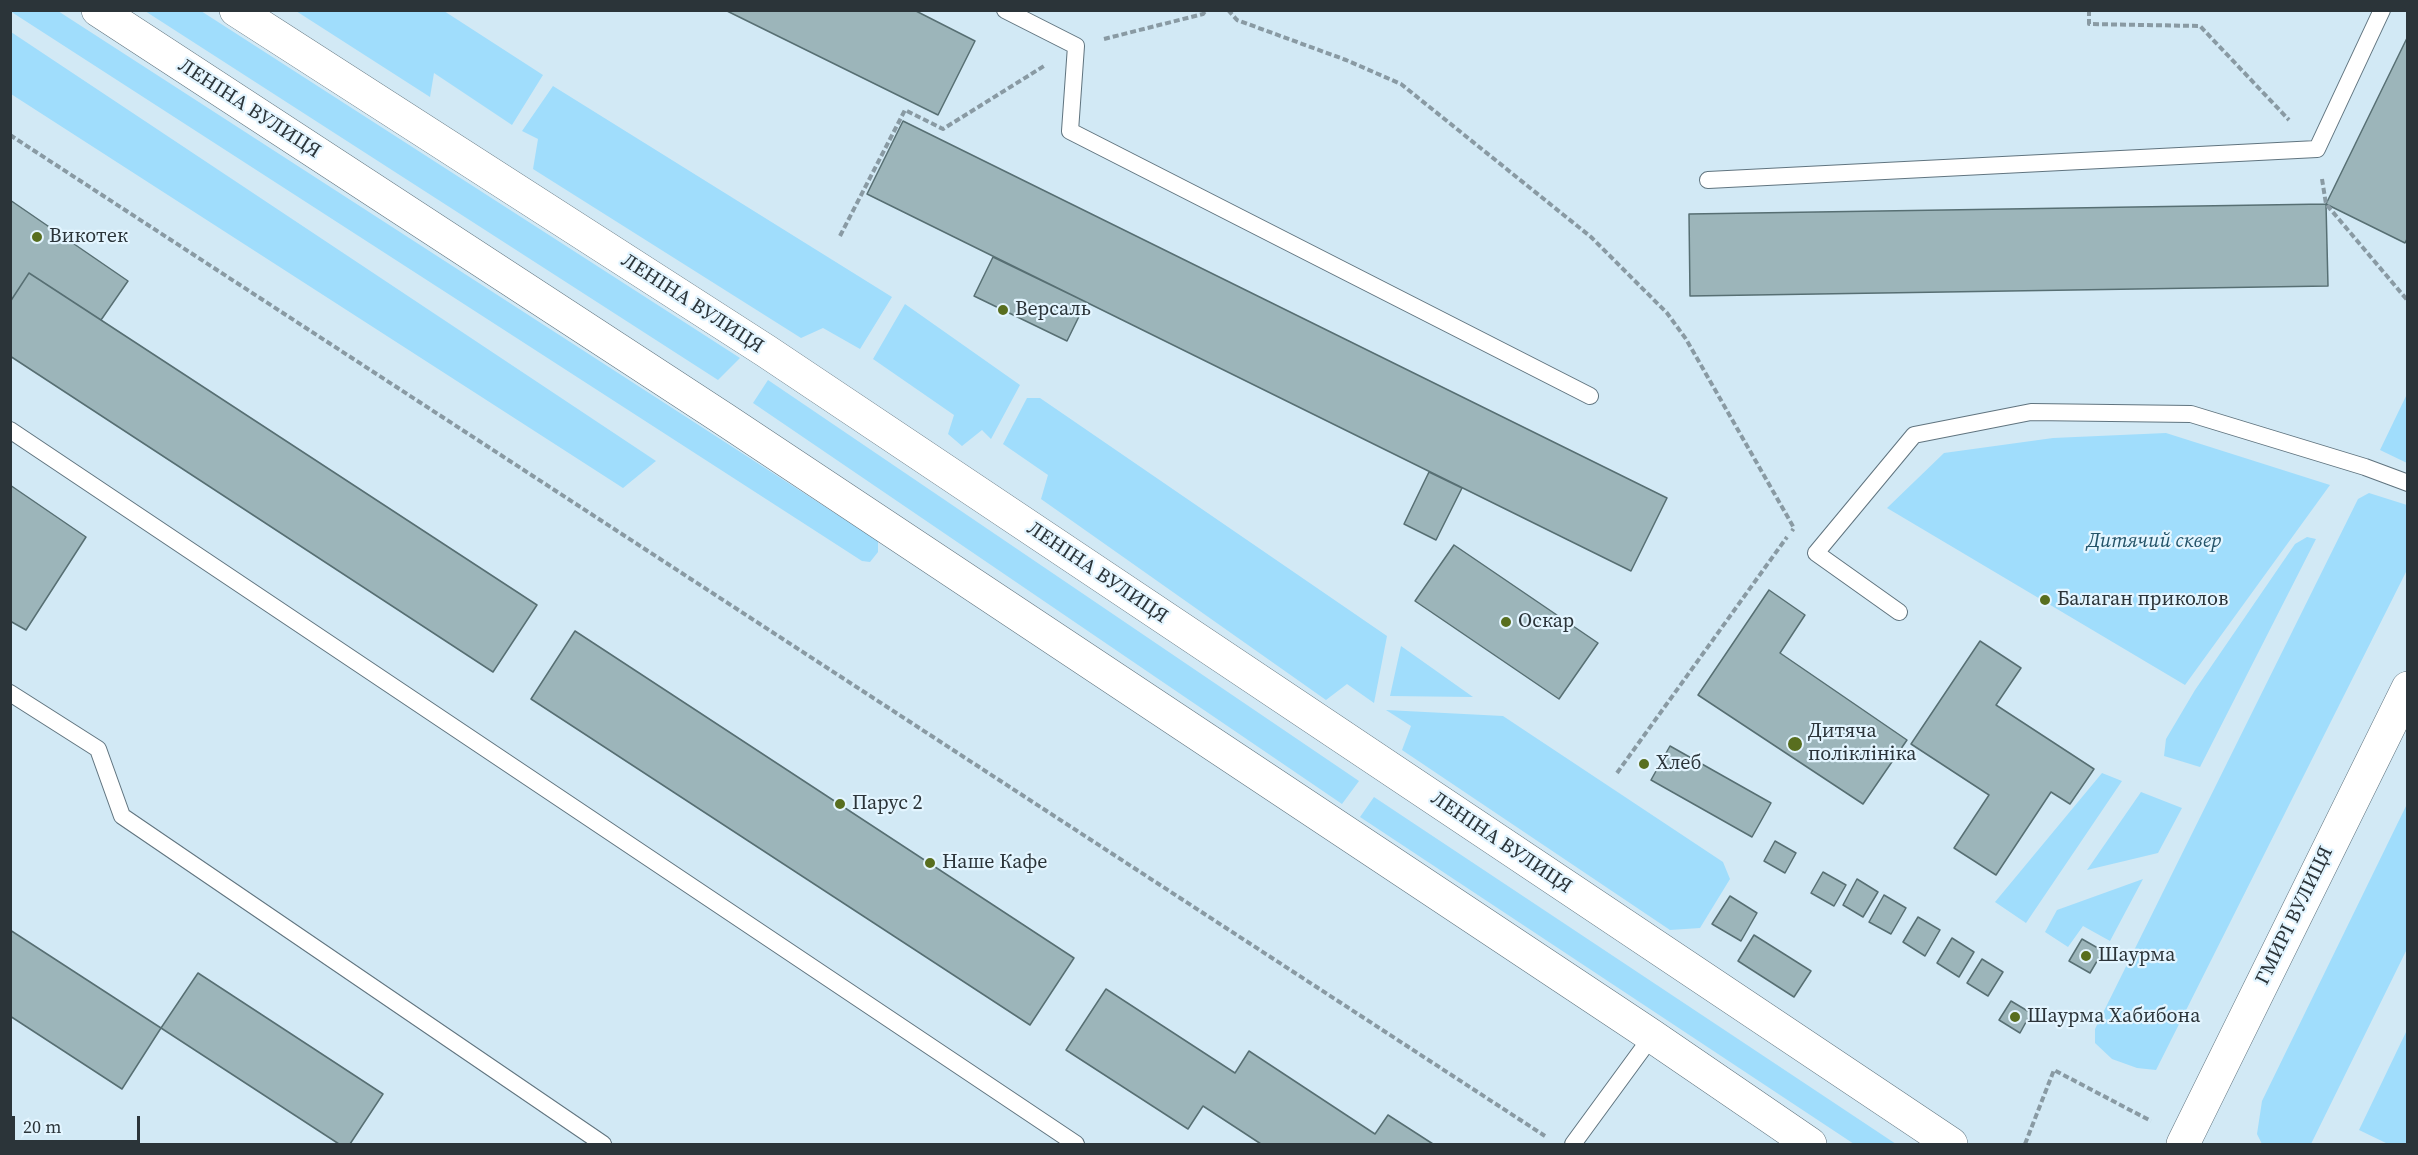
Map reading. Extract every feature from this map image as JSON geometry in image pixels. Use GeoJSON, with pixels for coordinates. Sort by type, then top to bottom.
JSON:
{"type":"FeatureCollection","features":[{"type":"Feature","properties":{"kind":"street","name":"ЛЕНІНА ВУЛИЦЯ"},"geometry":{"type":"LineString","coordinates":[[98,10],[724,419],[1652,1036],[1810,1144]]}},
{"type":"Feature","properties":{"kind":"street","name":"ЛЕНІНА ВУЛИЦЯ"},"geometry":{"type":"LineString","coordinates":[[236,10],[766,351],[1951,1144]]}},
{"type":"Feature","properties":{"kind":"street","name":"ГМИРІ ВУЛИЦЯ"},"geometry":{"type":"LineString","coordinates":[[2184,1142],[2408,688]]}},
{"type":"Feature","properties":{"kind":"lane"},"geometry":{"type":"LineString","coordinates":[[1005,10],[1076,46],[1070,131],[1590,396]]}},
{"type":"Feature","properties":{"kind":"lane"},"geometry":{"type":"LineString","coordinates":[[1708,180],[2317,149],[2382,10]]}},
{"type":"Feature","properties":{"kind":"lane"},"geometry":{"type":"LineString","coordinates":[[1899,612],[1816,553],[1914,435],[2031,412],[2191,414],[2365,467],[2408,483]]}},
{"type":"Feature","properties":{"kind":"lane"},"geometry":{"type":"LineString","coordinates":[[10,430],[1076,1144]]}},
{"type":"Feature","properties":{"kind":"lane"},"geometry":{"type":"LineString","coordinates":[[10,693],[98,749],[122,816],[603,1144]]}},
{"type":"Feature","properties":{"kind":"lane"},"geometry":{"type":"LineString","coordinates":[[1573,1144],[1652,1036]]}},
{"type":"Feature","properties":{"kind":"path"},"geometry":{"type":"LineString","coordinates":[[840,236],[905,110],[943,129],[1076,46],[1203,14],[1206,10]]}},
{"type":"Feature","properties":{"kind":"path"},"geometry":{"type":"LineString","coordinates":[[1228,10],[1237,20],[1346,60],[1401,84],[1591,237],[1666,313],[1686,339],[1794,528],[1617,773]]}},
{"type":"Feature","properties":{"kind":"path"},"geometry":{"type":"LineString","coordinates":[[10,135],[1548,1138]]}},
{"type":"Feature","properties":{"kind":"path"},"geometry":{"type":"LineString","coordinates":[[2025,1144],[2054,1070],[2184,1142]]}},
{"type":"Feature","properties":{"kind":"green space"},"geometry":{"type":"Polygon","coordinates":[[[10,11],[58,11],[878,541],[878,552],[870,562],[862,561],[10,11]]]}},
{"type":"Feature","properties":{"kind":"green space"},"geometry":{"type":"Polygon","coordinates":[[[145,11],[201,11],[740,358],[718,380],[145,11]]]}},
{"type":"Feature","properties":{"kind":"green space"},"geometry":{"type":"Polygon","coordinates":[[[296,11],[444,11],[543,75],[512,125],[434,73],[430,97],[296,11]]]}},
{"type":"Feature","properties":{"kind":"green space"},"geometry":{"type":"Polygon","coordinates":[[[11,32],[656,461],[623,488],[11,94],[11,32]]]}},
{"type":"Feature","properties":{"kind":"green space"},"geometry":{"type":"Polygon","coordinates":[[[553,86],[892,297],[860,349],[823,328],[801,338],[533,169],[538,139],[522,131],[553,86]]]}},
{"type":"Feature","properties":{"kind":"green space"},"geometry":{"type":"Polygon","coordinates":[[[905,304],[1020,385],[991,439],[982,430],[962,446],[948,434],[954,415],[873,359],[905,304]]]}},
{"type":"Feature","properties":{"kind":"green space"},"geometry":{"type":"Polygon","coordinates":[[[768,380],[1359,781],[1342,804],[753,403],[768,380]]]}},
{"type":"Feature","properties":{"kind":"green space"},"geometry":{"type":"Polygon","coordinates":[[[2407,394],[2407,463],[2380,450],[2407,394]]]}},
{"type":"Feature","properties":{"kind":"green space"},"geometry":{"type":"Polygon","coordinates":[[[1027,398],[1040,398],[1387,636],[1374,703],[1347,684],[1326,700],[1041,499],[1048,475],[1003,444],[1027,398]]]}},
{"type":"Feature","properties":{"kind":"green space","name":"Дитячий сквер"},"geometry":{"type":"Polygon","coordinates":[[[2166,433],[2330,485],[2185,685],[1887,508],[1944,453],[2053,438],[2166,433]]]}},
{"type":"Feature","properties":{"kind":"green space"},"geometry":{"type":"Polygon","coordinates":[[[2369,493],[2407,505],[2407,570],[2156,1070],[2137,1068],[2112,1059],[2095,1043],[2095,1029],[2358,499],[2369,493]]]}},
{"type":"Feature","properties":{"kind":"green space"},"geometry":{"type":"Polygon","coordinates":[[[2307,537],[2316,539],[2200,767],[2164,756],[2166,739],[2195,690],[2295,544],[2307,537]]]}},
{"type":"Feature","properties":{"kind":"green space"},"geometry":{"type":"Polygon","coordinates":[[[1401,646],[1473,697],[1390,696],[1401,646]]]}},
{"type":"Feature","properties":{"kind":"green space"},"geometry":{"type":"Polygon","coordinates":[[[1386,710],[1503,716],[1723,862],[1730,879],[1700,928],[1670,930],[1402,750],[1411,726],[1386,710]]]}},
{"type":"Feature","properties":{"kind":"green space"},"geometry":{"type":"Polygon","coordinates":[[[2102,773],[2122,781],[2026,923],[1995,902],[2102,773]]]}},
{"type":"Feature","properties":{"kind":"green space"},"geometry":{"type":"Polygon","coordinates":[[[2141,792],[2182,808],[2158,853],[2087,870],[2141,792]]]}},
{"type":"Feature","properties":{"kind":"green space"},"geometry":{"type":"Polygon","coordinates":[[[1374,797],[1896,1144],[1854,1144],[1360,817],[1374,797]]]}},
{"type":"Feature","properties":{"kind":"green space"},"geometry":{"type":"Polygon","coordinates":[[[2407,804],[2407,949],[2311,1144],[2262,1144],[2257,1134],[2262,1101],[2407,804]]]}},
{"type":"Feature","properties":{"kind":"green space"},"geometry":{"type":"Polygon","coordinates":[[[2143,879],[2110,941],[2083,926],[2068,947],[2045,932],[2057,910],[2143,879]]]}},
{"type":"Feature","properties":{"kind":"green space"},"geometry":{"type":"Polygon","coordinates":[[[2407,1030],[2407,1144],[2388,1144],[2359,1130],[2407,1030]]]}},
{"type":"Feature","properties":{"kind":"building"},"geometry":{"type":"Polygon","coordinates":[[[725,10],[914,10],[975,41],[938,115],[725,10]]]}},
{"type":"Feature","properties":{"kind":"building"},"geometry":{"type":"Polygon","coordinates":[[[2408,36],[2408,237],[2405,243],[2326,204],[2408,36]]]}},
{"type":"Feature","properties":{"kind":"building"},"geometry":{"type":"Polygon","coordinates":[[[903,121],[1667,498],[1631,571],[867,194],[903,121]]]}},
{"type":"Feature","properties":{"kind":"building","name":"Викотек"},"geometry":{"type":"Polygon","coordinates":[[[10,200],[128,281],[101,320],[29,273],[10,302],[10,200]]]}},
{"type":"Feature","properties":{"kind":"building"},"geometry":{"type":"Polygon","coordinates":[[[2326,204],[2328,286],[1690,296],[1689,214],[2326,204]]]}},
{"type":"Feature","properties":{"kind":"building"},"geometry":{"type":"Polygon","coordinates":[[[993,257],[1086,302],[1067,341],[974,296],[993,257]]]}},
{"type":"Feature","properties":{"kind":"building"},"geometry":{"type":"Polygon","coordinates":[[[29,273],[537,605],[493,672],[10,356],[10,302],[29,273]]]}},
{"type":"Feature","properties":{"kind":"building"},"geometry":{"type":"Polygon","coordinates":[[[1429,472],[1462,488],[1436,540],[1404,524],[1429,472]]]}},
{"type":"Feature","properties":{"kind":"building"},"geometry":{"type":"Polygon","coordinates":[[[10,485],[86,537],[26,630],[10,621],[10,485]]]}},
{"type":"Feature","properties":{"kind":"building","name":"Оскар"},"geometry":{"type":"Polygon","coordinates":[[[1454,545],[1598,643],[1559,699],[1415,601],[1454,545]]]}},
{"type":"Feature","properties":{"kind":"building"},"geometry":{"type":"Polygon","coordinates":[[[1769,590],[1805,615],[1780,653],[1907,740],[1863,804],[1698,695],[1769,590]]]}},
{"type":"Feature","properties":{"kind":"building"},"geometry":{"type":"Polygon","coordinates":[[[575,631],[1074,958],[1030,1025],[531,699],[575,631]]]}},
{"type":"Feature","properties":{"kind":"building"},"geometry":{"type":"Polygon","coordinates":[[[1980,641],[2021,668],[1996,705],[2094,769],[2070,804],[2051,792],[1996,875],[1954,848],[1989,795],[1911,744],[1980,641]]]}},
{"type":"Feature","properties":{"kind":"building"},"geometry":{"type":"Polygon","coordinates":[[[1670,746],[1771,803],[1752,837],[1651,780],[1670,746]]]}},
{"type":"Feature","properties":{"kind":"building"},"geometry":{"type":"Polygon","coordinates":[[[1775,841],[1796,853],[1785,873],[1764,861],[1775,841]]]}},
{"type":"Feature","properties":{"kind":"building"},"geometry":{"type":"Polygon","coordinates":[[[1823,872],[1846,885],[1834,906],[1811,893],[1823,872]]]}},
{"type":"Feature","properties":{"kind":"building"},"geometry":{"type":"Polygon","coordinates":[[[1857,879],[1878,892],[1863,917],[1843,905],[1857,879]]]}},
{"type":"Feature","properties":{"kind":"building"},"geometry":{"type":"Polygon","coordinates":[[[1884,895],[1906,908],[1891,934],[1869,922],[1884,895]]]}},
{"type":"Feature","properties":{"kind":"building"},"geometry":{"type":"Polygon","coordinates":[[[1730,896],[1757,913],[1741,941],[1712,924],[1730,896]]]}},
{"type":"Feature","properties":{"kind":"building"},"geometry":{"type":"Polygon","coordinates":[[[1918,917],[1940,930],[1925,956],[1903,942],[1918,917]]]}},
{"type":"Feature","properties":{"kind":"building"},"geometry":{"type":"Polygon","coordinates":[[[10,930],[161,1028],[122,1089],[10,1016],[10,930]]]}},
{"type":"Feature","properties":{"kind":"building"},"geometry":{"type":"Polygon","coordinates":[[[1754,935],[1811,971],[1794,997],[1738,961],[1754,935]]]}},
{"type":"Feature","properties":{"kind":"building"},"geometry":{"type":"Polygon","coordinates":[[[1952,938],[1974,952],[1959,977],[1937,963],[1952,938]]]}},
{"type":"Feature","properties":{"kind":"building","name":"Шаурма"},"geometry":{"type":"Polygon","coordinates":[[[2082,939],[2103,951],[2090,973],[2069,961],[2082,939]]]}},
{"type":"Feature","properties":{"kind":"building"},"geometry":{"type":"Polygon","coordinates":[[[1982,959],[2003,972],[1988,996],[1967,983],[1982,959]]]}},
{"type":"Feature","properties":{"kind":"building"},"geometry":{"type":"Polygon","coordinates":[[[198,973],[383,1094],[350,1144],[339,1144],[161,1028],[198,973]]]}},
{"type":"Feature","properties":{"kind":"building"},"geometry":{"type":"Polygon","coordinates":[[[1106,989],[1235,1073],[1249,1051],[1375,1134],[1388,1115],[1433,1144],[1261,1144],[1203,1106],[1188,1129],[1066,1050],[1106,989]]]}},
{"type":"Feature","properties":{"kind":"building","name":"Шаурма Хабибона"},"geometry":{"type":"Polygon","coordinates":[[[2011,1001],[2031,1013],[2020,1033],[1999,1020],[2011,1001]]]}},
{"type":"Feature","properties":{"kind":"place","name":"Викотек"},"geometry":{"type":"Point","coordinates":[37,237]}},
{"type":"Feature","properties":{"kind":"place","name":"Версаль"},"geometry":{"type":"Point","coordinates":[1003,310]}},
{"type":"Feature","properties":{"kind":"place","name":"Балаган приколов"},"geometry":{"type":"Point","coordinates":[2045,600]}},
{"type":"Feature","properties":{"kind":"place","name":"Оскар"},"geometry":{"type":"Point","coordinates":[1506,622]}},
{"type":"Feature","properties":{"kind":"place","name":"Дитяча поліклініка"},"geometry":{"type":"Point","coordinates":[1795,744]}},
{"type":"Feature","properties":{"kind":"place","name":"Хлеб"},"geometry":{"type":"Point","coordinates":[1644,764]}},
{"type":"Feature","properties":{"kind":"place","name":"Парус 2"},"geometry":{"type":"Point","coordinates":[840,804]}},
{"type":"Feature","properties":{"kind":"place","name":"Наше Кафе"},"geometry":{"type":"Point","coordinates":[930,863]}},
{"type":"Feature","properties":{"kind":"place","name":"Шаурма"},"geometry":{"type":"Point","coordinates":[2086,956]}},
{"type":"Feature","properties":{"kind":"place","name":"Шаурма Хабибона"},"geometry":{"type":"Point","coordinates":[2015,1017]}}]}
